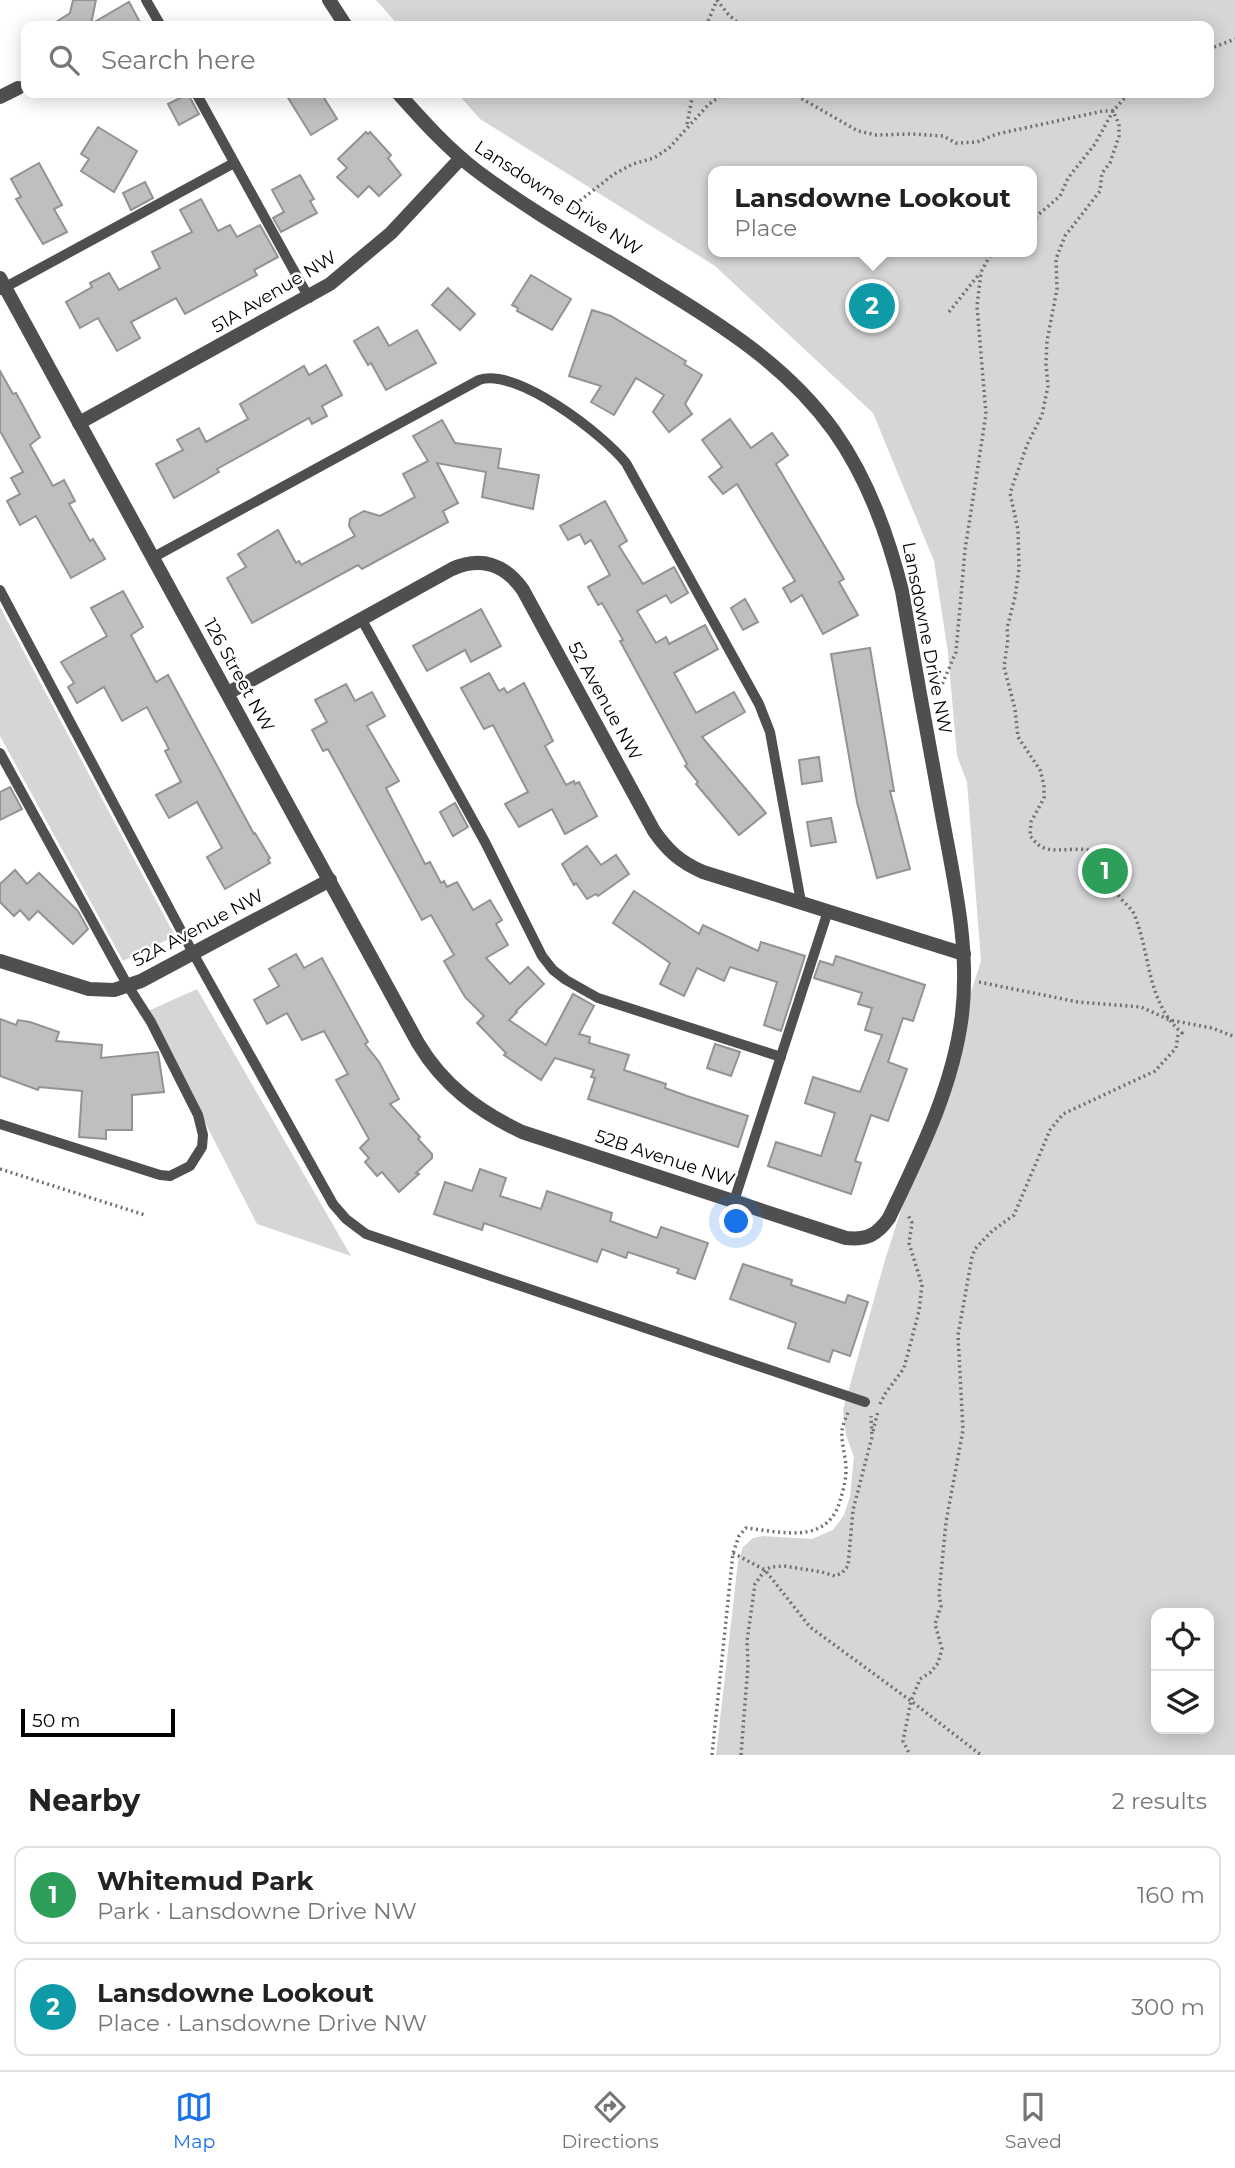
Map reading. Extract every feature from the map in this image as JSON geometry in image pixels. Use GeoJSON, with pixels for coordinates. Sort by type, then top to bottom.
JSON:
{"type":"FeatureCollection","features":[{"type":"Feature","properties":{"kind":"street"},"geometry":{"type":"LineString","coordinates":[[329,0],[343,21]]}},
{"type":"Feature","properties":{"kind":"street"},"geometry":{"type":"LineString","coordinates":[[0,97],[18,88]]}},
{"type":"Feature","properties":{"kind":"street","name":"Lansdowne Drive NW"},"geometry":{"type":"LineString","coordinates":[[403,98],[461,158],[494,182],[701,313],[757,352],[800,391],[834,431],[862,478],[889,543],[902,591],[957,900],[964,954],[958,1038],[950,1074],[936,1113],[889,1218],[877,1233]]}},
{"type":"Feature","properties":{"kind":"street","name":"51A Avenue NW"},"geometry":{"type":"LineString","coordinates":[[79,423],[330,284],[371,252],[461,158]]}},
{"type":"Feature","properties":{"kind":"street","name":"126 Street NW"},"geometry":{"type":"LineString","coordinates":[[2,285],[426,1057],[451,1086]]}},
{"type":"Feature","properties":{"kind":"street","name":"52 Avenue NW"},"geometry":{"type":"LineString","coordinates":[[228,693],[461,565],[483,562],[501,567],[523,590],[654,831],[670,853],[703,872],[964,954]]}},
{"type":"Feature","properties":{"kind":"street","name":"52A Avenue NW"},"geometry":{"type":"LineString","coordinates":[[0,961],[89,989],[114,990],[128,986],[193,953],[330,880]]}},
{"type":"Feature","properties":{"kind":"street","name":"52B Avenue NW"},"geometry":{"type":"LineString","coordinates":[[451,1086],[475,1107],[522,1132],[846,1238],[859,1239],[877,1233]]}},
{"type":"Feature","properties":{"kind":"lane"},"geometry":{"type":"LineString","coordinates":[[146,0],[157,21]]}},
{"type":"Feature","properties":{"kind":"lane"},"geometry":{"type":"LineString","coordinates":[[199,98],[309,298]]}},
{"type":"Feature","properties":{"kind":"lane"},"geometry":{"type":"LineString","coordinates":[[2,285],[234,163]]}},
{"type":"Feature","properties":{"kind":"lane"},"geometry":{"type":"LineString","coordinates":[[152,558],[479,380],[495,378],[517,384],[585,424],[611,444],[626,463],[759,704],[770,732],[800,902]]}},
{"type":"Feature","properties":{"kind":"lane"},"geometry":{"type":"LineString","coordinates":[[0,590],[193,953],[332,1204],[346,1219],[366,1234],[865,1402]]}},
{"type":"Feature","properties":{"kind":"lane"},"geometry":{"type":"LineString","coordinates":[[362,620],[485,842],[532,939],[553,970],[581,990],[598,998],[781,1057]]}},
{"type":"Feature","properties":{"kind":"lane"},"geometry":{"type":"LineString","coordinates":[[0,754],[128,986],[151,1022],[198,1115],[203,1135],[202,1147],[190,1166],[170,1176],[160,1175],[0,1124]]}},
{"type":"Feature","properties":{"kind":"lane"},"geometry":{"type":"LineString","coordinates":[[734,1201],[828,911]]}},
{"type":"Feature","properties":{"kind":"path"},"geometry":{"type":"LineString","coordinates":[[708,21],[717,0],[736,21]]}},
{"type":"Feature","properties":{"kind":"path"},"geometry":{"type":"LineString","coordinates":[[1214,47],[1235,39]]}},
{"type":"Feature","properties":{"kind":"path"},"geometry":{"type":"LineString","coordinates":[[687,126],[692,98]]}},
{"type":"Feature","properties":{"kind":"path"},"geometry":{"type":"LineString","coordinates":[[555,222],[614,174],[632,164],[654,158],[669,148],[687,126],[718,98]]}},
{"type":"Feature","properties":{"kind":"path"},"geometry":{"type":"LineString","coordinates":[[802,98],[858,131],[876,135],[943,136],[956,143],[976,142],[997,134],[1086,114],[1113,111]]}},
{"type":"Feature","properties":{"kind":"path"},"geometry":{"type":"LineString","coordinates":[[1037,216],[1060,196],[1068,178],[1095,144],[1113,111],[1125,98]]}},
{"type":"Feature","properties":{"kind":"path"},"geometry":{"type":"LineString","coordinates":[[910,1755],[903,1741],[911,1700],[920,1679],[931,1672],[938,1662],[942,1649],[935,1624],[941,1606],[939,1594],[946,1522],[963,1430],[958,1335],[975,1249],[992,1231],[1014,1215],[1050,1130],[1063,1114],[1155,1071],[1167,1060],[1179,1041],[1178,1035],[1182,1033],[1170,1020],[1156,997],[1133,913],[1117,894],[1108,862],[1098,852],[1041,847],[1030,836],[1031,822],[1044,798],[1044,785],[1040,770],[1018,737],[1015,709],[1004,667],[1007,628],[1019,569],[1017,530],[1010,492],[1027,445],[1042,415],[1048,386],[1047,341],[1057,289],[1056,259],[1065,236],[1100,191],[1102,173],[1110,163],[1119,136],[1119,124],[1113,111]]}},
{"type":"Feature","properties":{"kind":"path"},"geometry":{"type":"LineString","coordinates":[[949,312],[981,272],[989,257]]}},
{"type":"Feature","properties":{"kind":"path"},"geometry":{"type":"LineString","coordinates":[[925,721],[956,652],[961,617],[965,550],[986,414],[977,306],[981,272]]}},
{"type":"Feature","properties":{"kind":"path"},"geometry":{"type":"LineString","coordinates":[[964,979],[1078,1002],[1141,1007],[1170,1020],[1212,1028],[1235,1037]]}},
{"type":"Feature","properties":{"kind":"path"},"geometry":{"type":"LineString","coordinates":[[0,1169],[145,1215]]}},
{"type":"Feature","properties":{"kind":"path"},"geometry":{"type":"LineString","coordinates":[[741,1755],[748,1665],[747,1640],[755,1584],[765,1570],[784,1566],[835,1576],[848,1566],[853,1510],[872,1437],[885,1394],[904,1368],[919,1311],[922,1285],[909,1243],[912,1223],[898,1198]]}},
{"type":"Feature","properties":{"kind":"path"},"geometry":{"type":"LineString","coordinates":[[712,1755],[733,1553],[738,1536],[746,1528],[798,1532],[815,1531],[828,1524],[836,1513],[843,1492],[846,1472],[842,1434],[853,1398]]}},
{"type":"Feature","properties":{"kind":"path"},"geometry":{"type":"LineString","coordinates":[[865,1402],[869,1409],[872,1437]]}},
{"type":"Feature","properties":{"kind":"path"},"geometry":{"type":"LineString","coordinates":[[733,1553],[765,1570],[810,1627],[981,1755]]}},
{"type":"Feature","properties":{"kind":"shaded area"},"geometry":{"type":"Polygon","coordinates":[[[376,0],[1235,0],[1235,1755],[716,1755],[738,1562],[743,1547],[753,1538],[763,1536],[812,1539],[833,1530],[844,1515],[850,1496],[854,1457],[846,1435],[843,1410],[885,1260],[981,961],[967,782],[957,756],[948,653],[934,561],[873,413],[715,266],[480,119],[461,98],[1214,98],[1214,21],[395,21],[376,0]]]}},
{"type":"Feature","properties":{"kind":"shaded area"},"geometry":{"type":"Polygon","coordinates":[[[0,607],[175,936],[123,961],[0,736],[0,607]]]}},
{"type":"Feature","properties":{"kind":"shaded area"},"geometry":{"type":"Polygon","coordinates":[[[197,989],[351,1256],[257,1224],[148,1011],[197,989]]]}},
{"type":"Feature","properties":{"kind":"building"},"geometry":{"type":"Polygon","coordinates":[[[73,0],[96,0],[92,21],[58,21],[70,13],[73,0]]]}},
{"type":"Feature","properties":{"kind":"building"},"geometry":{"type":"Polygon","coordinates":[[[129,2],[139,21],[96,21],[129,2]]]}},
{"type":"Feature","properties":{"kind":"building"},"geometry":{"type":"Polygon","coordinates":[[[180,98],[190,98],[199,114],[179,125],[168,104],[180,98]]]}},
{"type":"Feature","properties":{"kind":"building"},"geometry":{"type":"Polygon","coordinates":[[[288,98],[324,98],[337,119],[311,135],[288,98]]]}},
{"type":"Feature","properties":{"kind":"building"},"geometry":{"type":"Polygon","coordinates":[[[98,127],[137,151],[114,192],[81,171],[89,159],[81,154],[98,127]]]}},
{"type":"Feature","properties":{"kind":"building"},"geometry":{"type":"Polygon","coordinates":[[[366,132],[370,132],[391,155],[388,158],[401,175],[379,196],[369,186],[358,197],[337,177],[347,168],[338,159],[366,132]]]}},
{"type":"Feature","properties":{"kind":"building"},"geometry":{"type":"Polygon","coordinates":[[[39,163],[62,205],[54,209],[67,232],[43,244],[16,199],[21,197],[11,179],[39,163]]]}},
{"type":"Feature","properties":{"kind":"building"},"geometry":{"type":"Polygon","coordinates":[[[300,175],[314,199],[310,201],[317,213],[281,232],[273,218],[284,212],[272,190],[300,175]]]}},
{"type":"Feature","properties":{"kind":"building"},"geometry":{"type":"Polygon","coordinates":[[[145,182],[153,198],[131,210],[123,193],[145,182]]]}},
{"type":"Feature","properties":{"kind":"building"},"geometry":{"type":"Polygon","coordinates":[[[201,199],[218,231],[230,225],[237,237],[260,225],[278,257],[254,270],[257,275],[185,314],[176,298],[131,322],[140,338],[117,351],[98,318],[80,328],[66,302],[92,287],[90,283],[109,273],[119,290],[160,268],[152,252],[192,232],[180,210],[201,199]]]}},
{"type":"Feature","properties":{"kind":"building"},"geometry":{"type":"Polygon","coordinates":[[[531,275],[571,299],[552,330],[517,311],[518,308],[512,305],[531,275]]]}},
{"type":"Feature","properties":{"kind":"building"},"geometry":{"type":"Polygon","coordinates":[[[448,288],[475,314],[460,330],[432,305],[448,288]]]}},
{"type":"Feature","properties":{"kind":"building"},"geometry":{"type":"Polygon","coordinates":[[[592,310],[611,316],[686,361],[684,364],[702,375],[685,404],[692,414],[669,432],[653,412],[664,395],[636,378],[614,415],[591,402],[601,386],[569,376],[592,310]]]}},
{"type":"Feature","properties":{"kind":"building"},"geometry":{"type":"Polygon","coordinates":[[[378,327],[389,346],[417,330],[436,363],[386,390],[371,363],[368,365],[354,341],[378,327]]]}},
{"type":"Feature","properties":{"kind":"building"},"geometry":{"type":"Polygon","coordinates":[[[326,365],[342,395],[322,406],[327,416],[312,424],[309,418],[217,469],[219,472],[174,498],[156,464],[183,450],[177,440],[199,428],[206,442],[248,419],[240,404],[304,366],[309,375],[326,365]]]}},
{"type":"Feature","properties":{"kind":"building"},"geometry":{"type":"Polygon","coordinates":[[[0,371],[13,394],[16,393],[40,437],[30,445],[53,486],[64,480],[75,501],[69,504],[90,541],[93,539],[105,559],[71,578],[36,516],[20,525],[7,501],[20,494],[11,478],[23,472],[0,431],[0,371]]]}},
{"type":"Feature","properties":{"kind":"building"},"geometry":{"type":"Polygon","coordinates":[[[730,419],[751,448],[772,433],[788,455],[776,464],[844,579],[839,582],[858,615],[823,634],[802,595],[791,602],[783,588],[795,581],[737,484],[723,494],[709,477],[722,467],[702,440],[730,419]]]}},
{"type":"Feature","properties":{"kind":"building"},"geometry":{"type":"Polygon","coordinates":[[[442,420],[455,443],[501,449],[498,468],[539,475],[533,509],[482,497],[486,472],[437,463],[458,503],[443,511],[448,522],[362,569],[358,565],[252,623],[227,578],[246,567],[238,554],[278,530],[296,563],[299,561],[301,565],[355,536],[349,526],[350,519],[364,511],[380,516],[415,497],[403,474],[428,461],[413,436],[442,420]]]}},
{"type":"Feature","properties":{"kind":"building"},"geometry":{"type":"Polygon","coordinates":[[[605,501],[627,541],[619,546],[643,584],[674,567],[688,593],[671,603],[666,595],[637,611],[656,643],[666,637],[669,644],[705,625],[718,649],[674,673],[696,713],[734,692],[745,712],[702,737],[766,813],[739,835],[696,784],[698,782],[685,766],[687,764],[620,641],[623,640],[602,603],[598,605],[588,587],[610,575],[591,540],[585,544],[580,534],[568,540],[560,526],[605,501]]]}},
{"type":"Feature","properties":{"kind":"building"},"geometry":{"type":"Polygon","coordinates":[[[123,591],[143,627],[131,635],[156,682],[168,675],[254,834],[270,858],[270,863],[225,889],[207,857],[222,848],[197,802],[169,818],[156,795],[181,782],[165,751],[169,749],[147,707],[122,721],[104,687],[77,703],[68,687],[74,683],[61,662],[107,636],[91,608],[123,591]]]}},
{"type":"Feature","properties":{"kind":"building"},"geometry":{"type":"Polygon","coordinates":[[[745,599],[758,622],[743,630],[731,608],[745,599]]]}},
{"type":"Feature","properties":{"kind":"building"},"geometry":{"type":"Polygon","coordinates":[[[481,609],[501,646],[471,662],[465,650],[427,671],[413,646],[481,609]]]}},
{"type":"Feature","properties":{"kind":"building"},"geometry":{"type":"Polygon","coordinates":[[[870,648],[894,791],[890,791],[910,869],[877,878],[857,802],[831,654],[870,648]]]}},
{"type":"Feature","properties":{"kind":"building"},"geometry":{"type":"Polygon","coordinates":[[[489,673],[499,691],[504,688],[507,693],[524,683],[553,741],[545,746],[566,785],[579,782],[597,816],[565,834],[552,809],[519,827],[505,804],[528,792],[493,725],[484,729],[461,688],[489,673]]]}},
{"type":"Feature","properties":{"kind":"building"},"geometry":{"type":"Polygon","coordinates":[[[346,684],[355,701],[372,692],[385,716],[367,726],[399,781],[386,788],[425,864],[430,862],[441,883],[444,881],[447,887],[457,882],[473,910],[490,900],[502,920],[496,924],[508,945],[486,958],[510,984],[528,967],[544,984],[509,1020],[546,1045],[573,994],[594,1006],[579,1034],[590,1037],[589,1043],[629,1055],[624,1070],[666,1084],[665,1088],[748,1116],[738,1147],[588,1099],[595,1078],[591,1077],[594,1070],[555,1058],[541,1080],[504,1055],[506,1053],[477,1023],[484,1016],[465,997],[444,961],[454,955],[431,915],[422,920],[328,749],[323,751],[312,730],[327,722],[315,700],[346,684]]]}},
{"type":"Feature","properties":{"kind":"building"},"geometry":{"type":"Polygon","coordinates":[[[819,757],[822,781],[802,784],[799,760],[819,757]]]}},
{"type":"Feature","properties":{"kind":"building"},"geometry":{"type":"Polygon","coordinates":[[[10,787],[22,809],[0,820],[0,792],[10,787]]]}},
{"type":"Feature","properties":{"kind":"building"},"geometry":{"type":"Polygon","coordinates":[[[455,803],[468,827],[453,836],[440,812],[455,803]]]}},
{"type":"Feature","properties":{"kind":"building"},"geometry":{"type":"Polygon","coordinates":[[[831,818],[836,842],[811,846],[807,822],[831,818]]]}},
{"type":"Feature","properties":{"kind":"building"},"geometry":{"type":"Polygon","coordinates":[[[587,846],[601,865],[616,855],[629,874],[598,896],[596,894],[587,899],[576,883],[574,885],[562,864],[587,846]]]}},
{"type":"Feature","properties":{"kind":"building"},"geometry":{"type":"Polygon","coordinates":[[[15,870],[27,884],[39,873],[78,911],[88,929],[73,944],[38,911],[29,920],[20,910],[14,916],[0,902],[0,884],[15,870]]]}},
{"type":"Feature","properties":{"kind":"building"},"geometry":{"type":"Polygon","coordinates":[[[634,891],[699,934],[703,925],[758,951],[761,942],[805,956],[781,1031],[764,1025],[777,982],[730,967],[724,981],[697,968],[684,996],[660,984],[670,963],[613,923],[634,891]]]}},
{"type":"Feature","properties":{"kind":"building"},"geometry":{"type":"Polygon","coordinates":[[[296,954],[304,968],[322,958],[368,1042],[365,1044],[379,1062],[399,1099],[390,1104],[432,1154],[432,1158],[416,1173],[419,1174],[399,1192],[382,1172],[377,1176],[365,1162],[369,1158],[360,1148],[369,1139],[336,1080],[348,1074],[324,1031],[302,1040],[287,1013],[267,1024],[254,1000],[279,986],[269,969],[296,954]]]}},
{"type":"Feature","properties":{"kind":"building"},"geometry":{"type":"Polygon","coordinates":[[[836,956],[925,985],[913,1021],[903,1018],[888,1062],[907,1069],[888,1121],[871,1115],[855,1161],[861,1163],[851,1194],[768,1166],[776,1142],[821,1156],[835,1113],[805,1103],[813,1077],[860,1092],[882,1035],[865,1030],[872,1008],[858,1004],[862,993],[814,978],[820,961],[833,965],[836,956]]]}},
{"type":"Feature","properties":{"kind":"building"},"geometry":{"type":"Polygon","coordinates":[[[0,1019],[16,1025],[18,1020],[30,1022],[59,1032],[56,1041],[102,1045],[101,1058],[158,1052],[164,1092],[132,1095],[132,1130],[106,1130],[106,1139],[79,1137],[82,1091],[39,1087],[38,1090],[0,1076],[0,1019]]]}},
{"type":"Feature","properties":{"kind":"building"},"geometry":{"type":"Polygon","coordinates":[[[715,1044],[740,1052],[731,1076],[707,1068],[715,1044]]]}},
{"type":"Feature","properties":{"kind":"building"},"geometry":{"type":"Polygon","coordinates":[[[480,1169],[506,1178],[500,1196],[541,1209],[547,1191],[612,1213],[610,1221],[657,1238],[661,1227],[708,1243],[695,1279],[677,1273],[679,1269],[628,1252],[626,1258],[602,1249],[597,1262],[484,1223],[482,1230],[434,1214],[445,1182],[472,1191],[480,1169]]]}},
{"type":"Feature","properties":{"kind":"building"},"geometry":{"type":"Polygon","coordinates":[[[743,1264],[792,1280],[791,1285],[845,1303],[848,1295],[868,1302],[850,1356],[833,1350],[829,1362],[788,1348],[796,1323],[730,1299],[743,1264]]]}},
{"type":"Feature","properties":{"kind":"place","name":"Lansdowne Lookout"},"geometry":{"type":"Point","coordinates":[872,306]}},
{"type":"Feature","properties":{"kind":"place","name":"Whitemud Park"},"geometry":{"type":"Point","coordinates":[1105,871]}}]}
